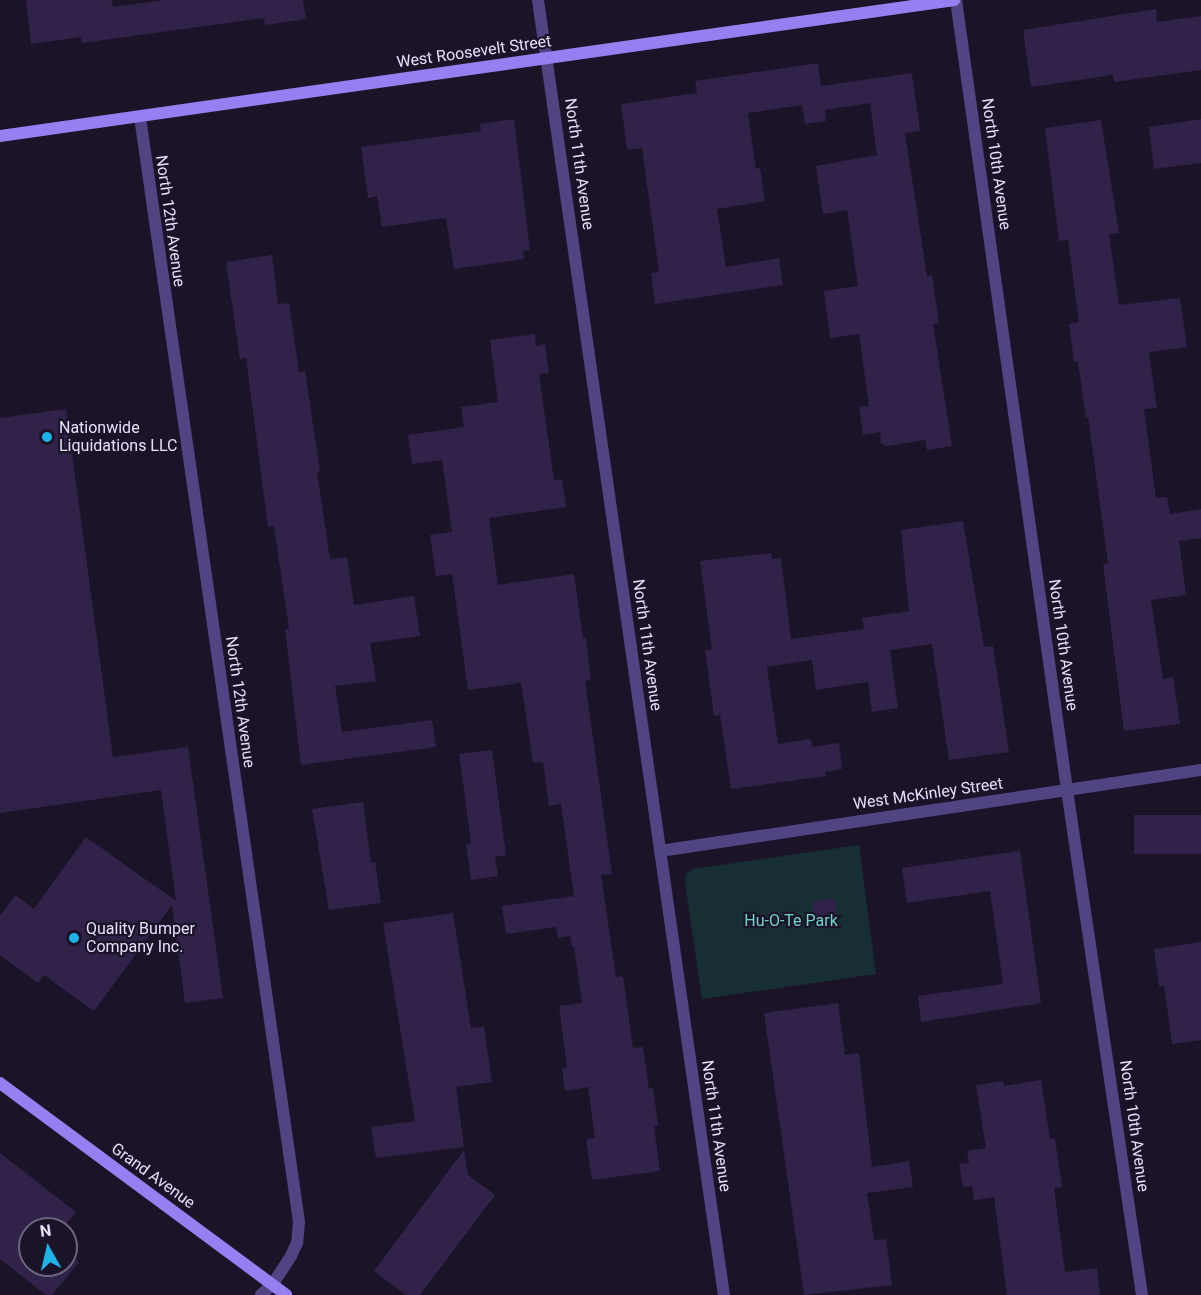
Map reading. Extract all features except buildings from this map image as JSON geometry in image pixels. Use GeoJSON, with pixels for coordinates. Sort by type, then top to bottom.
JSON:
{"type":"FeatureCollection","features":[{"type":"Feature","properties":{"kind":"street","name":"North 11th Avenue"},"geometry":{"type":"LineString","coordinates":[[538,0],[724,1295]]}},
{"type":"Feature","properties":{"kind":"street","name":"West Roosevelt Street"},"geometry":{"type":"LineString","coordinates":[[0,136],[955,0]]}},
{"type":"Feature","properties":{"kind":"street","name":"North 10th Avenue"},"geometry":{"type":"LineString","coordinates":[[955,0],[1067,790],[1142,1295]]}},
{"type":"Feature","properties":{"kind":"street","name":"North 12th Avenue"},"geometry":{"type":"LineString","coordinates":[[140,117],[299,1222],[297,1243],[272,1285],[261,1295]]}},
{"type":"Feature","properties":{"kind":"street","name":"West McKinley Street"},"geometry":{"type":"LineString","coordinates":[[660,851],[1201,770]]}},
{"type":"Feature","properties":{"kind":"street","name":"Grand Avenue"},"geometry":{"type":"LineString","coordinates":[[0,1083],[286,1295]]}},
{"type":"Feature","properties":{"kind":"green space","name":"Hu-O-Te Park"},"geometry":{"type":"Polygon","coordinates":[[[859,845],[876,974],[702,999],[685,883],[686,874],[693,869],[859,845]]]}},
{"type":"Feature","properties":{"kind":"place","name":"Nationwide Liquidations LLC"},"geometry":{"type":"Point","coordinates":[47,437]}},
{"type":"Feature","properties":{"kind":"place","name":"Quality Bumper Company Inc."},"geometry":{"type":"Point","coordinates":[74,938]}}]}
